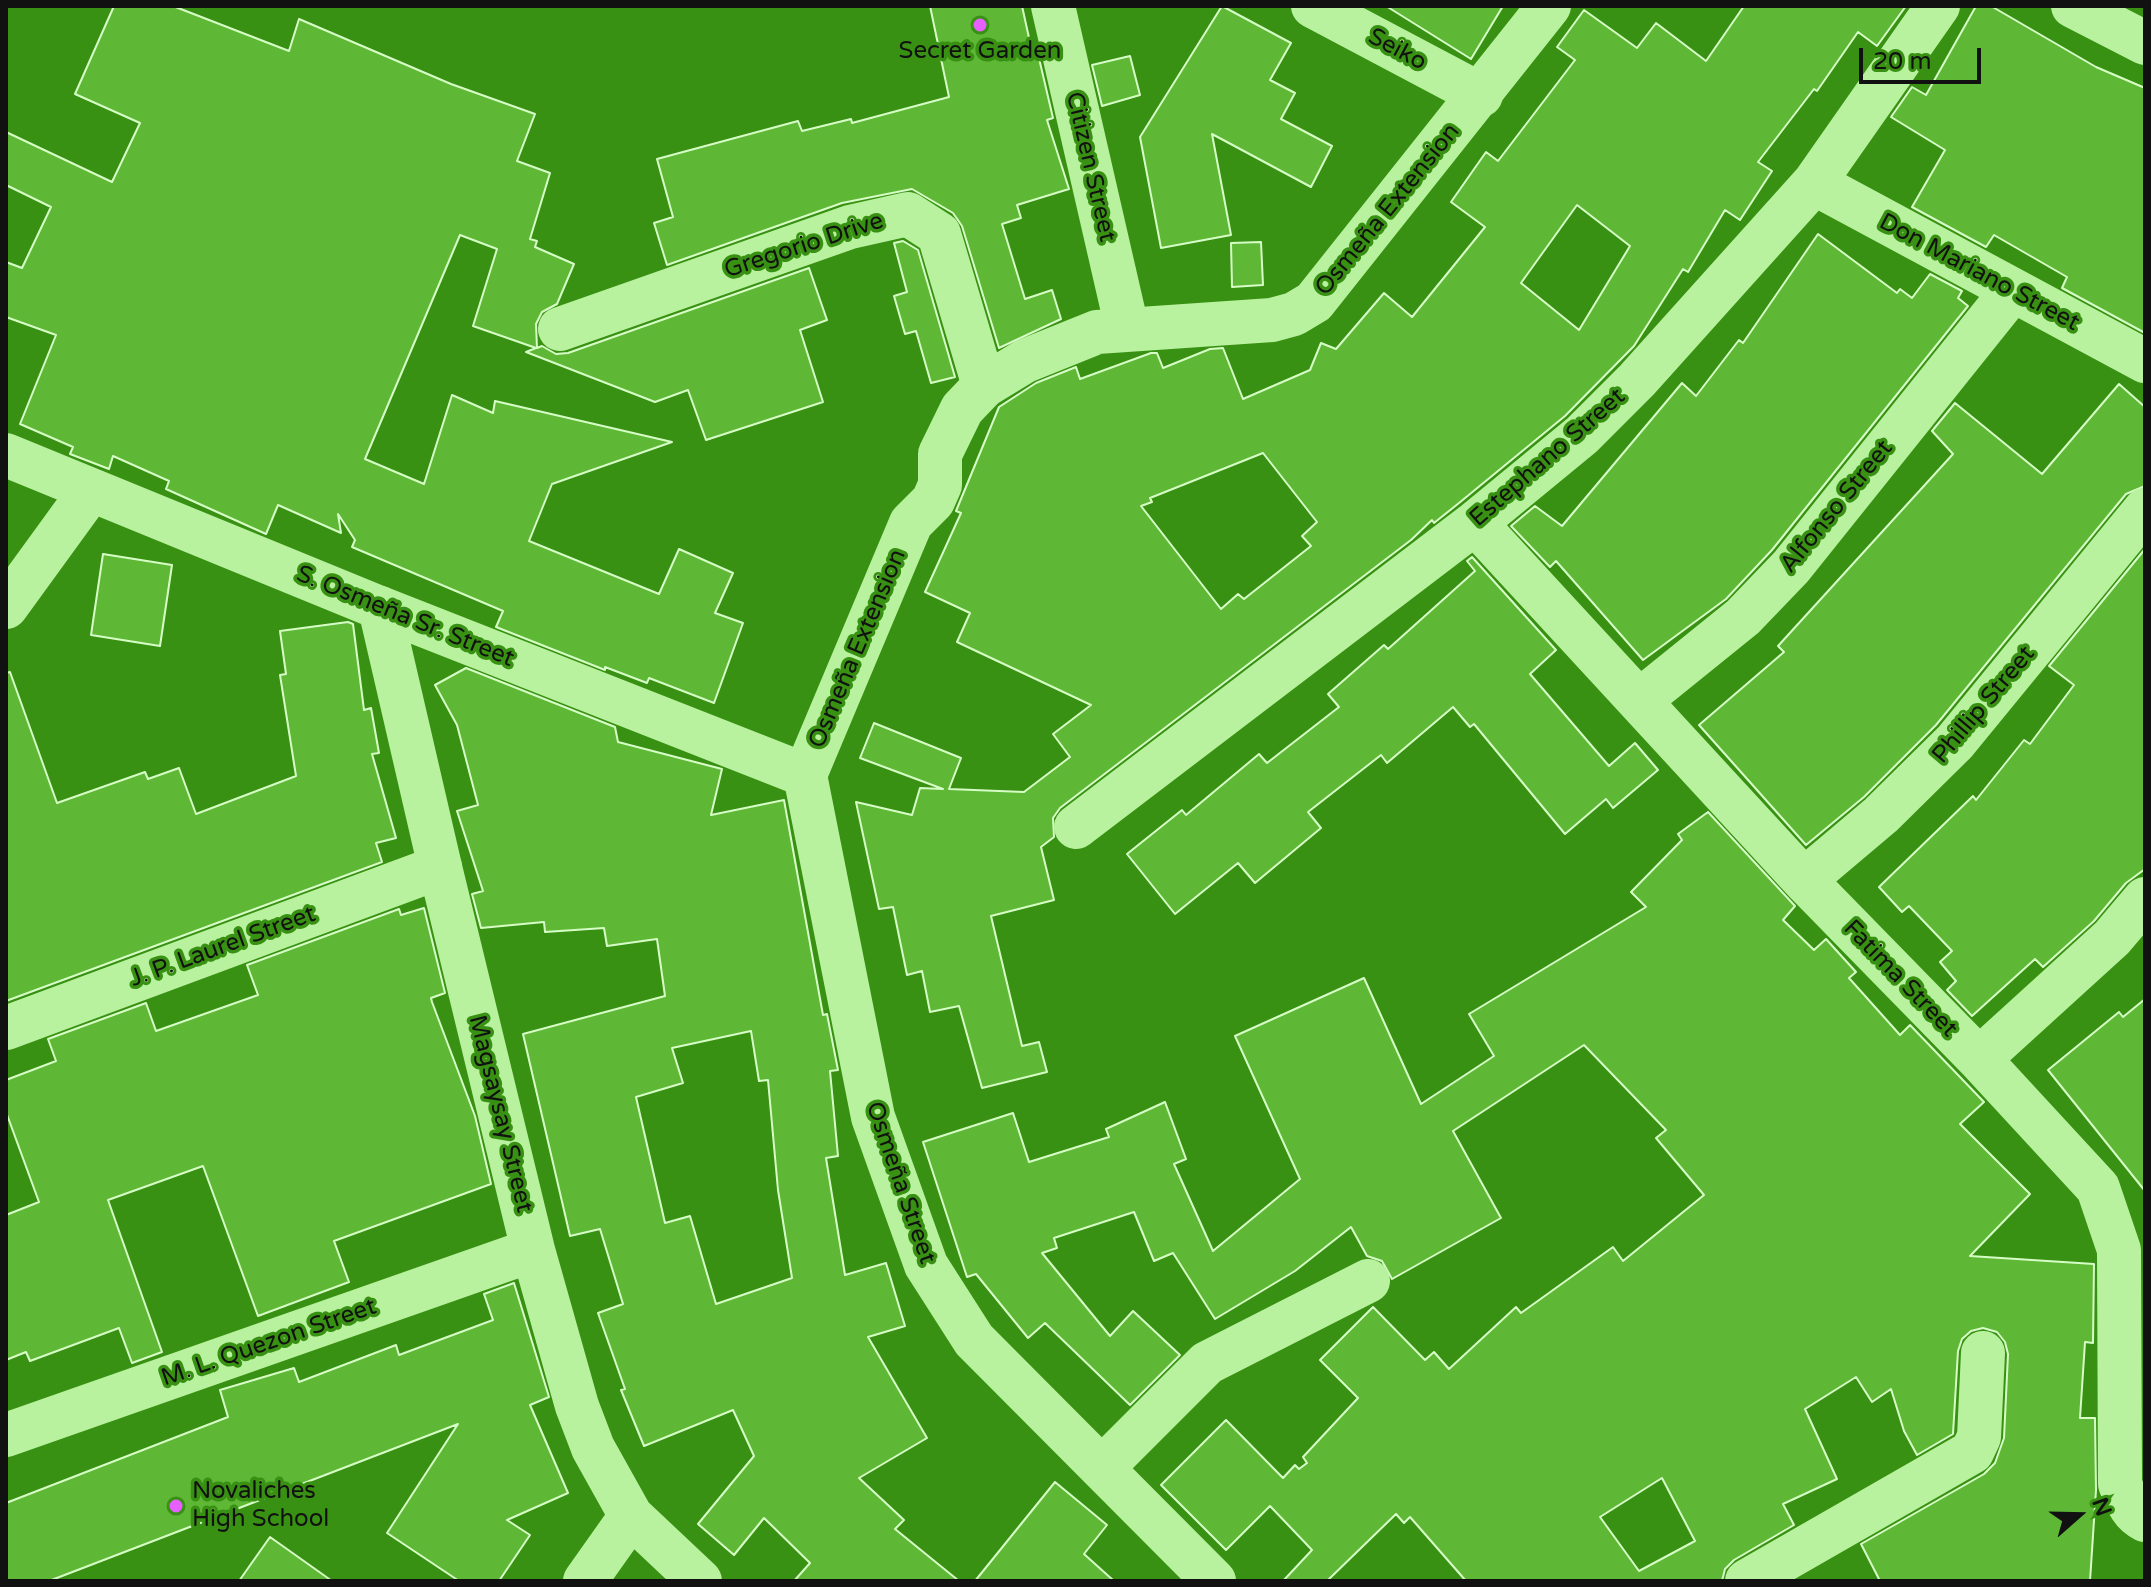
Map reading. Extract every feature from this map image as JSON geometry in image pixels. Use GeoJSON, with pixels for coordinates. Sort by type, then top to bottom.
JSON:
{"type":"FeatureCollection","features":[{"type":"Feature","properties":{"kind":"street","name":"Citizen Street"},"geometry":{"type":"LineString","coordinates":[[1053,6],[1127,328]]}},
{"type":"Feature","properties":{"kind":"street","name":"Seiko"},"geometry":{"type":"LineString","coordinates":[[1313,6],[1481,95]]}},
{"type":"Feature","properties":{"kind":"street","name":"Osmeña Extension"},"geometry":{"type":"LineString","coordinates":[[805,775],[911,523],[911,491],[918,475],[940,454],[962,409],[984,386],[1066,342],[1127,328],[1272,320],[1294,314],[1314,302],[1549,6]]}},
{"type":"Feature","properties":{"kind":"street","name":"Estephano Street"},"geometry":{"type":"LineString","coordinates":[[1076,827],[1475,523],[1582,435],[1637,380],[1814,183],[1938,6]]}},
{"type":"Feature","properties":{"kind":"street"},"geometry":{"type":"LineString","coordinates":[[2073,6],[2130,26]]}},
{"type":"Feature","properties":{"kind":"street","name":"Don Mariano Street"},"geometry":{"type":"LineString","coordinates":[[1814,183],[2145,361]]}},
{"type":"Feature","properties":{"kind":"street","name":"Gregorio Drive"},"geometry":{"type":"LineString","coordinates":[[560,329],[850,227],[908,214],[939,234],[984,386]]}},
{"type":"Feature","properties":{"kind":"street","name":"Alfonso Street"},"geometry":{"type":"LineString","coordinates":[[1639,701],[1743,617],[1791,567],[2012,291]]}},
{"type":"Feature","properties":{"kind":"street","name":"S. Osmeña Sr. Street"},"geometry":{"type":"LineString","coordinates":[[6,455],[380,608],[805,775]]}},
{"type":"Feature","properties":{"kind":"street"},"geometry":{"type":"LineString","coordinates":[[6,607],[91,490]]}},
{"type":"Feature","properties":{"kind":"street","name":"Phillip Street"},"geometry":{"type":"LineString","coordinates":[[1804,880],[1891,805],[1955,742],[2145,510]]}},
{"type":"Feature","properties":{"kind":"street","name":"Fatima Street"},"geometry":{"type":"LineString","coordinates":[[1475,523],[1804,880],[1979,1059],[2098,1188],[2112,1221],[2119,1250],[2120,1484],[2141,1518]]}},
{"type":"Feature","properties":{"kind":"street","name":"Magsaysay Street"},"geometry":{"type":"LineString","coordinates":[[380,608],[533,1250],[577,1406],[593,1448],[631,1516],[700,1581]]}},
{"type":"Feature","properties":{"kind":"street","name":"Osmeña Street"},"geometry":{"type":"LineString","coordinates":[[805,775],[873,1117],[926,1265],[974,1340],[1214,1581]]}},
{"type":"Feature","properties":{"kind":"street","name":"J. P. Laurel Street"},"geometry":{"type":"LineString","coordinates":[[6,1028],[440,867]]}},
{"type":"Feature","properties":{"kind":"street"},"geometry":{"type":"LineString","coordinates":[[1979,1059],[2112,938],[2145,899]]}},
{"type":"Feature","properties":{"kind":"street","name":"M. L. Quezon Street"},"geometry":{"type":"LineString","coordinates":[[6,1435],[533,1250]]}},
{"type":"Feature","properties":{"kind":"street"},"geometry":{"type":"LineString","coordinates":[[1102,1468],[1207,1363],[1368,1281]]}},
{"type":"Feature","properties":{"kind":"street"},"geometry":{"type":"LineString","coordinates":[[1747,1581],[1972,1452],[1979,1437],[1983,1353]]}},
{"type":"Feature","properties":{"kind":"street"},"geometry":{"type":"LineString","coordinates":[[585,1581],[631,1516]]}},
{"type":"Feature","properties":{"kind":"building"},"geometry":{"type":"Polygon","coordinates":[[[114,6],[173,6],[289,51],[299,19],[451,84],[535,114],[517,161],[550,173],[530,239],[537,241],[535,247],[574,264],[557,304],[542,312],[536,324],[537,348],[542,346],[556,354],[568,353],[809,268],[827,320],[800,330],[823,402],[706,440],[688,390],[655,402],[526,352],[536,348],[473,326],[497,249],[460,235],[365,459],[424,484],[452,395],[493,413],[495,401],[672,442],[552,484],[529,541],[659,594],[679,549],[733,573],[715,613],[743,623],[714,703],[649,678],[647,683],[605,667],[605,670],[496,627],[503,611],[352,547],[355,540],[338,514],[341,533],[278,505],[266,534],[166,489],[169,481],[113,456],[109,469],[70,454],[73,447],[20,424],[56,335],[6,317],[6,262],[22,268],[51,207],[6,185],[6,132],[112,182],[140,123],[75,94],[114,6]]]}},
{"type":"Feature","properties":{"kind":"building"},"geometry":{"type":"Polygon","coordinates":[[[930,6],[1022,6],[1033,56],[1038,54],[1053,118],[1047,120],[1069,189],[1017,205],[1021,218],[1002,224],[1025,299],[1052,290],[1061,319],[999,348],[962,226],[953,213],[912,189],[842,203],[667,265],[654,223],[673,217],[657,159],[798,121],[802,131],[851,119],[852,123],[949,97],[930,6]]]}},
{"type":"Feature","properties":{"kind":"building"},"geometry":{"type":"Polygon","coordinates":[[[1222,6],[1291,43],[1270,80],[1295,93],[1281,119],[1332,146],[1311,187],[1212,134],[1231,235],[1161,248],[1140,137],[1222,6]]]}},
{"type":"Feature","properties":{"kind":"building"},"geometry":{"type":"Polygon","coordinates":[[[1386,6],[1503,6],[1471,59],[1386,6]]]}},
{"type":"Feature","properties":{"kind":"building"},"geometry":{"type":"Polygon","coordinates":[[[1744,6],[1906,6],[1877,46],[1858,32],[1817,91],[1814,89],[1758,162],[1772,171],[1740,220],[1725,210],[1688,272],[1683,269],[1634,346],[1565,416],[1434,523],[1432,520],[1411,540],[1060,808],[1053,818],[1054,837],[1041,847],[1054,900],[991,916],[1022,1046],[1039,1042],[1047,1072],[982,1088],[959,1006],[930,1012],[922,971],[907,975],[893,907],[879,909],[856,802],[912,815],[920,788],[943,789],[860,758],[874,723],[961,758],[949,789],[1024,792],[1070,757],[1053,734],[1091,705],[957,642],[970,613],[925,592],[961,513],[956,511],[999,407],[1036,383],[1076,367],[1080,379],[1151,353],[1157,353],[1163,368],[1210,349],[1223,348],[1243,399],[1310,370],[1321,343],[1336,349],[1384,293],[1412,317],[1485,227],[1451,202],[1486,152],[1498,161],[1575,60],[1557,47],[1584,10],[1637,48],[1656,23],[1706,61],[1744,6]],[[1577,205],[1521,283],[1579,330],[1630,246],[1577,205]],[[1263,453],[1150,498],[1152,502],[1141,506],[1221,609],[1238,594],[1244,599],[1311,546],[1302,536],[1317,522],[1263,453]]]}},
{"type":"Feature","properties":{"kind":"building"},"geometry":{"type":"Polygon","coordinates":[[[1976,6],[1991,6],[2096,67],[2145,88],[2145,333],[2062,288],[2067,277],[1994,235],[1986,247],[1912,207],[1945,150],[1891,117],[1912,87],[1926,95],[1976,6]]]}},
{"type":"Feature","properties":{"kind":"building"},"geometry":{"type":"Polygon","coordinates":[[[1130,56],[1140,95],[1102,106],[1092,65],[1130,56]]]}},
{"type":"Feature","properties":{"kind":"building"},"geometry":{"type":"Polygon","coordinates":[[[1818,234],[1897,293],[1900,289],[1912,298],[1930,274],[1962,291],[1958,298],[1968,306],[1772,550],[1726,599],[1643,660],[1556,561],[1550,567],[1511,526],[1535,506],[1562,526],[1682,383],[1696,396],[1739,340],[1743,343],[1818,234]]]}},
{"type":"Feature","properties":{"kind":"building"},"geometry":{"type":"Polygon","coordinates":[[[903,241],[918,250],[955,377],[931,383],[916,331],[905,334],[894,296],[907,292],[894,243],[903,241]]]}},
{"type":"Feature","properties":{"kind":"building"},"geometry":{"type":"Polygon","coordinates":[[[1261,242],[1263,285],[1232,287],[1231,243],[1261,242]]]}},
{"type":"Feature","properties":{"kind":"building"},"geometry":{"type":"Polygon","coordinates":[[[2119,384],[2145,407],[2145,486],[2126,494],[1936,725],[1864,797],[1806,845],[1699,725],[1784,652],[1778,646],[1953,454],[1932,431],[1955,403],[2042,474],[2119,384]]]}},
{"type":"Feature","properties":{"kind":"building"},"geometry":{"type":"Polygon","coordinates":[[[2145,549],[2145,869],[2126,883],[2094,921],[2043,967],[2035,959],[1972,1016],[1947,990],[1956,981],[1940,962],[1952,951],[1909,906],[1902,912],[1879,887],[1973,796],[1976,800],[2024,740],[2030,744],[2074,685],[2049,666],[2145,549]]]}},
{"type":"Feature","properties":{"kind":"building"},"geometry":{"type":"Polygon","coordinates":[[[103,554],[172,565],[160,646],[91,635],[103,554]]]}},
{"type":"Feature","properties":{"kind":"building"},"geometry":{"type":"Polygon","coordinates":[[[1472,557],[1556,650],[1530,674],[1609,766],[1635,743],[1658,770],[1613,808],[1606,799],[1565,834],[1474,724],[1470,727],[1453,707],[1387,763],[1381,755],[1308,812],[1321,828],[1255,883],[1238,863],[1175,914],[1127,854],[1182,810],[1186,815],[1259,754],[1267,763],[1339,707],[1328,694],[1384,645],[1388,649],[1475,571],[1467,561],[1472,557]]]}},
{"type":"Feature","properties":{"kind":"building"},"geometry":{"type":"Polygon","coordinates":[[[348,622],[353,624],[364,710],[371,708],[379,753],[372,754],[396,838],[376,843],[382,862],[6,1001],[6,673],[10,672],[57,803],[145,772],[148,779],[179,768],[196,814],[296,776],[280,675],[286,674],[280,631],[348,622]]]}},
{"type":"Feature","properties":{"kind":"building"},"geometry":{"type":"Polygon","coordinates":[[[466,668],[615,727],[618,742],[722,769],[711,815],[784,800],[823,1015],[827,1014],[838,1070],[830,1071],[838,1156],[826,1158],[845,1275],[886,1263],[905,1326],[868,1337],[927,1438],[859,1478],[904,1520],[895,1529],[959,1581],[794,1581],[810,1563],[764,1518],[734,1555],[698,1524],[754,1456],[733,1410],[644,1446],[621,1390],[625,1389],[598,1313],[623,1304],[600,1229],[570,1236],[523,1034],[665,996],[657,939],[607,946],[604,928],[545,932],[544,922],[481,928],[472,894],[483,891],[457,811],[478,805],[457,725],[435,685],[466,668]],[[751,1031],[672,1048],[683,1083],[636,1097],[665,1223],[690,1216],[716,1304],[792,1278],[778,1190],[768,1080],[759,1081],[751,1031]]]}},
{"type":"Feature","properties":{"kind":"building"},"geometry":{"type":"Polygon","coordinates":[[[1708,812],[1795,906],[1783,920],[1814,950],[1826,939],[1856,972],[1849,978],[1900,1035],[1910,1025],[1984,1102],[1960,1124],[2030,1194],[1970,1256],[2094,1264],[2093,1343],[2085,1342],[2080,1418],[2095,1418],[2096,1490],[2090,1581],[1880,1581],[1861,1544],[1984,1474],[1995,1463],[2004,1438],[2008,1354],[2005,1342],[1997,1332],[1983,1328],[1971,1331],[1962,1339],[1958,1351],[1953,1434],[1917,1455],[1904,1431],[1891,1389],[1872,1402],[1856,1377],[1805,1409],[1837,1479],[1783,1504],[1794,1525],[1734,1560],[1725,1569],[1722,1581],[1466,1581],[1410,1517],[1404,1523],[1396,1514],[1327,1581],[1283,1581],[1312,1550],[1270,1506],[1226,1550],[1161,1485],[1226,1420],[1283,1478],[1295,1465],[1299,1469],[1307,1463],[1303,1457],[1358,1398],[1320,1360],[1373,1307],[1425,1360],[1434,1352],[1449,1369],[1516,1307],[1521,1313],[1613,1247],[1623,1261],[1704,1195],[1656,1138],[1666,1130],[1584,1045],[1453,1131],[1501,1218],[1392,1279],[1382,1261],[1367,1256],[1351,1227],[1295,1271],[1215,1319],[1173,1253],[1154,1261],[1134,1212],[1054,1238],[1057,1248],[1042,1253],[1110,1336],[1133,1311],[1180,1355],[1130,1405],[1045,1323],[1028,1338],[976,1274],[967,1277],[923,1142],[1013,1113],[1029,1162],[1109,1137],[1106,1129],[1165,1102],[1186,1159],[1174,1164],[1213,1251],[1300,1179],[1235,1036],[1364,978],[1421,1104],[1494,1056],[1469,1014],[1646,907],[1631,892],[1682,840],[1678,834],[1708,812]],[[1662,1478],[1600,1517],[1639,1571],[1695,1541],[1662,1478]]]}},
{"type":"Feature","properties":{"kind":"building"},"geometry":{"type":"Polygon","coordinates":[[[424,908],[445,993],[431,998],[475,1116],[491,1184],[334,1241],[349,1282],[258,1316],[203,1166],[108,1200],[162,1352],[132,1363],[119,1328],[30,1361],[26,1352],[6,1360],[6,1215],[39,1202],[6,1112],[6,1080],[56,1061],[48,1039],[146,1003],[156,1031],[258,995],[247,965],[399,909],[401,915],[424,908]]]}},
{"type":"Feature","properties":{"kind":"building"},"geometry":{"type":"Polygon","coordinates":[[[2145,999],[2145,1191],[2048,1070],[2119,1012],[2123,1017],[2145,999]]]}},
{"type":"Feature","properties":{"kind":"building"},"geometry":{"type":"Polygon","coordinates":[[[514,1283],[549,1397],[530,1405],[568,1493],[507,1520],[530,1535],[499,1581],[459,1581],[387,1533],[458,1424],[49,1581],[6,1581],[6,1503],[228,1417],[220,1390],[294,1368],[299,1382],[396,1345],[399,1355],[493,1320],[484,1294],[514,1283]]]}},
{"type":"Feature","properties":{"kind":"building"},"geometry":{"type":"Polygon","coordinates":[[[1055,1482],[1107,1525],[1084,1554],[1114,1581],[975,1581],[1055,1482]]]}},
{"type":"Feature","properties":{"kind":"building"},"geometry":{"type":"Polygon","coordinates":[[[270,1537],[332,1581],[239,1581],[270,1537]]]}},
{"type":"Feature","properties":{"kind":"place","name":"Secret Garden"},"geometry":{"type":"Point","coordinates":[980,25]}},
{"type":"Feature","properties":{"kind":"place","name":"Novaliches High School"},"geometry":{"type":"Point","coordinates":[176,1506]}}]}
